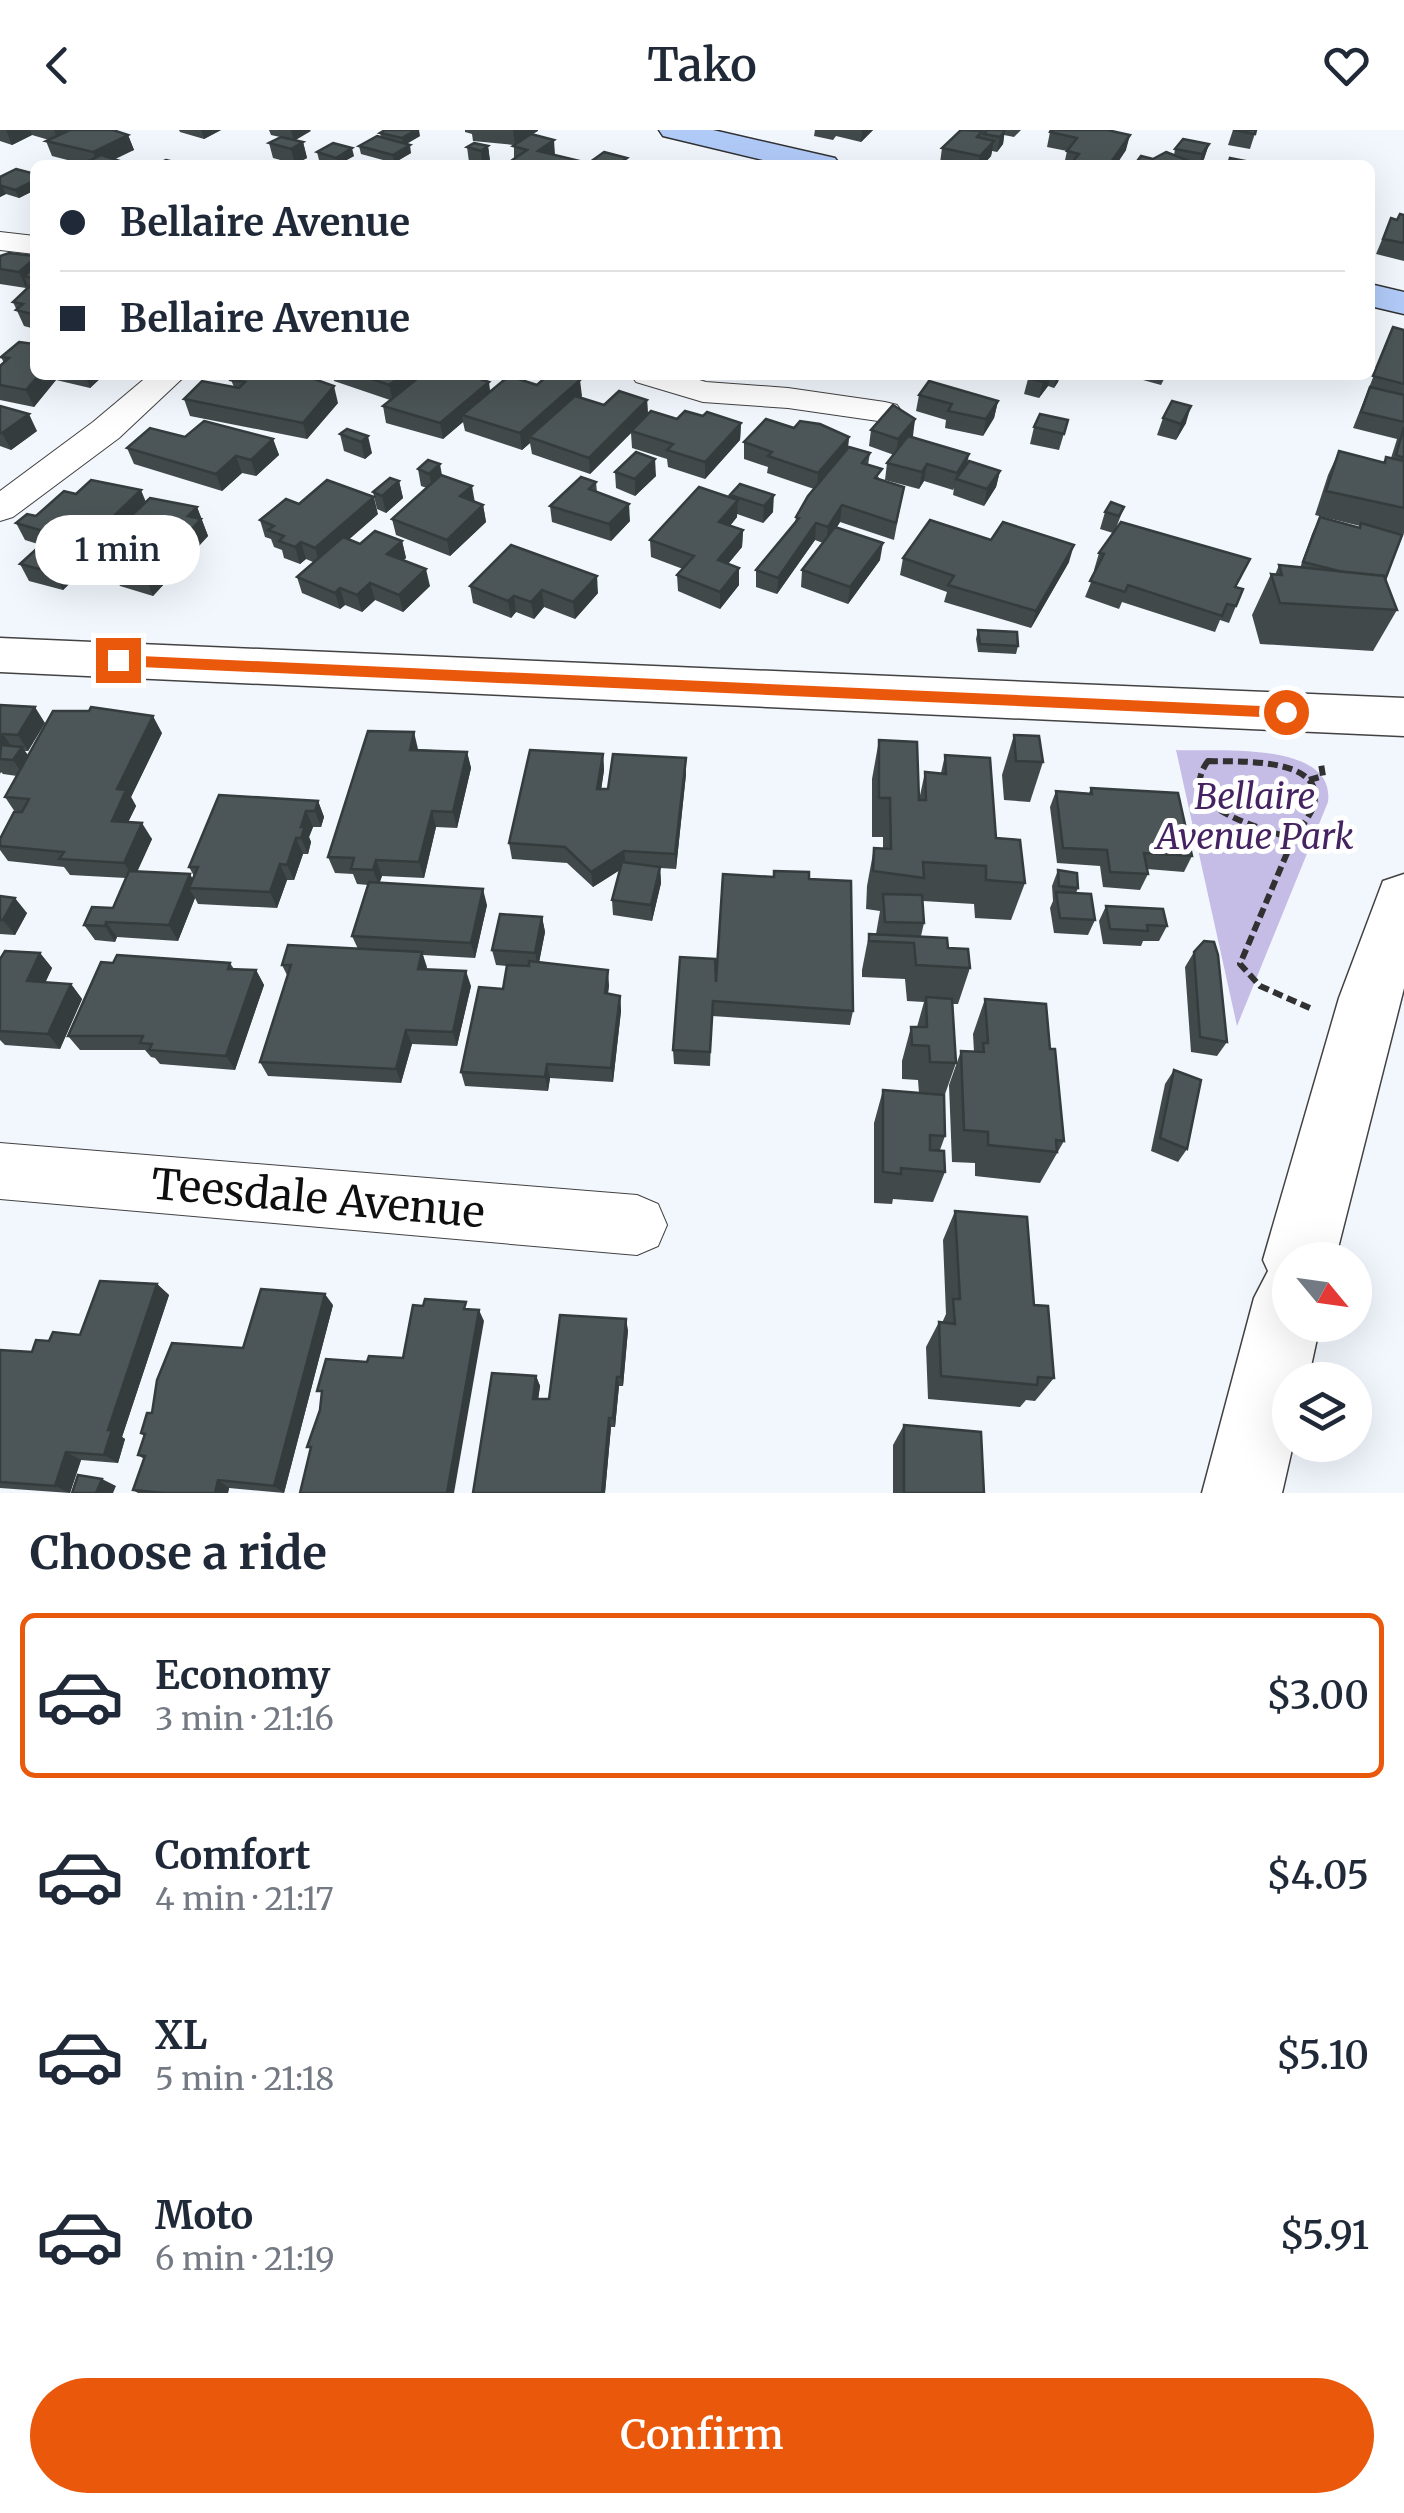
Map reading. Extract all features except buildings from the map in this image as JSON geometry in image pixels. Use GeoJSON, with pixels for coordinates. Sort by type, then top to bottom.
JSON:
{"type":"FeatureCollection","features":[{"type":"Feature","properties":{"kind":"main road"},"geometry":{"type":"LineString","coordinates":[[674,130],[803,160]]}},
{"type":"Feature","properties":{"kind":"main road"},"geometry":{"type":"LineString","coordinates":[[1375,296],[1404,303]]}},
{"type":"Feature","properties":{"kind":"street"},"geometry":{"type":"LineString","coordinates":[[0,241],[30,244]]}},
{"type":"Feature","properties":{"kind":"street"},"geometry":{"type":"LineString","coordinates":[[0,509],[106,430],[163,380]]}},
{"type":"Feature","properties":{"kind":"street"},"geometry":{"type":"LineString","coordinates":[[664,380],[702,392],[788,398],[884,412]]}},
{"type":"Feature","properties":{"kind":"street"},"geometry":{"type":"LineString","coordinates":[[0,655],[1404,718]]}},
{"type":"Feature","properties":{"kind":"street"},"geometry":{"type":"LineString","coordinates":[[1304,1242],[1361,1031],[1404,898]]}},
{"type":"Feature","properties":{"kind":"street","name":"Teesdale Avenue"},"geometry":{"type":"LineString","coordinates":[[0,1171],[637,1225]]}},
{"type":"Feature","properties":{"kind":"street"},"geometry":{"type":"LineString","coordinates":[[1242,1493],[1279,1342]]}},
{"type":"Feature","properties":{"kind":"path"},"geometry":{"type":"LineString","coordinates":[[1292,839],[1206,804],[1196,787],[1196,778],[1208,761],[1276,764],[1296,770],[1314,788],[1314,805],[1292,839],[1240,964],[1244,975],[1361,1031]]}},
{"type":"Feature","properties":{"kind":"path"},"geometry":{"type":"LineString","coordinates":[[1308,780],[1323,776],[1321,764]]}},
{"type":"Feature","properties":{"kind":"green space","name":"Bellaire Avenue Park"},"geometry":{"type":"Polygon","coordinates":[[[1176,750],[1243,751],[1294,759],[1313,768],[1325,782],[1328,802],[1237,1026],[1176,750]]]}},
{"type":"Feature","properties":{"kind":"route"},"geometry":{"type":"LineString","coordinates":[[118,660],[1286,712]]}}]}
